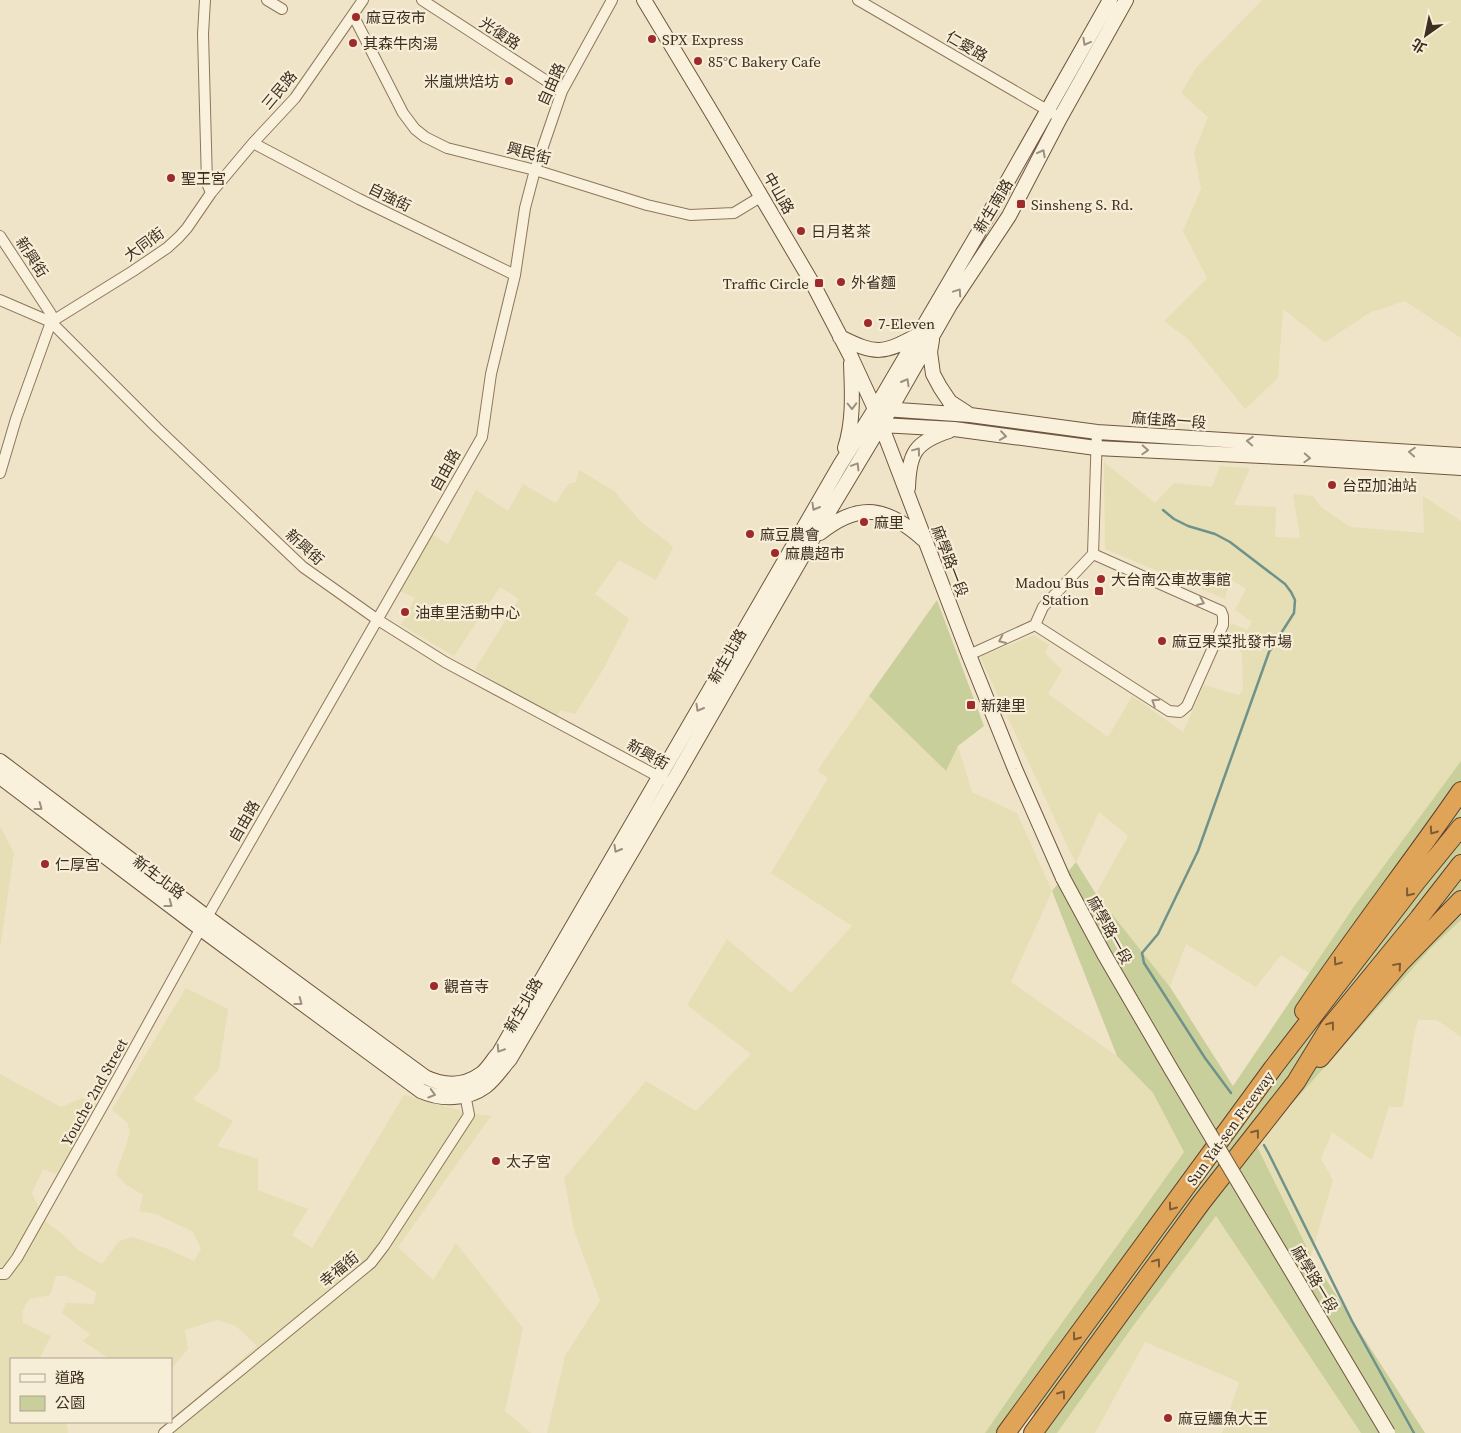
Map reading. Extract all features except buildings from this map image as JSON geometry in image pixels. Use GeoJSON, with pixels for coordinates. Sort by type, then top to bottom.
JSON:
{"type":"FeatureCollection","features":[{"type":"Feature","properties":{"kind":"highway"},"geometry":{"type":"LineString","coordinates":[[1273,1068],[1292,1028],[1461,791]]}},
{"type":"Feature","properties":{"kind":"highway","name":"Sun Yat-sen Freeway"},"geometry":{"type":"LineString","coordinates":[[1006,1433],[1273,1068],[1461,827]]}},
{"type":"Feature","properties":{"kind":"highway","name":"Sun Yat-sen Freeway"},"geometry":{"type":"LineString","coordinates":[[1033,1433],[1201,1203],[1296,1082],[1328,1028],[1461,864]]}},
{"type":"Feature","properties":{"kind":"highway"},"geometry":{"type":"LineString","coordinates":[[1296,1082],[1326,1052],[1400,963],[1461,900]]}},
{"type":"Feature","properties":{"kind":"main road","name":"中山路"},"geometry":{"type":"LineString","coordinates":[[644,0],[814,286],[852,357],[875,409]]}},
{"type":"Feature","properties":{"kind":"main road","name":"新生南路"},"geometry":{"type":"LineString","coordinates":[[875,409],[977,235],[1110,0]]}},
{"type":"Feature","properties":{"kind":"main road","name":"新生南路"},"geometry":{"type":"LineString","coordinates":[[881,425],[950,305],[1008,216],[1126,0]]}},
{"type":"Feature","properties":{"kind":"main road"},"geometry":{"type":"LineString","coordinates":[[933,334],[930,352],[933,374],[950,402],[970,415]]}},
{"type":"Feature","properties":{"kind":"main road"},"geometry":{"type":"LineString","coordinates":[[840,336],[866,349],[880,351],[919,335]]}},
{"type":"Feature","properties":{"kind":"main road"},"geometry":{"type":"LineString","coordinates":[[840,464],[850,433],[852,357]]}},
{"type":"Feature","properties":{"kind":"main road","name":"麻佳路一段"},"geometry":{"type":"LineString","coordinates":[[875,409],[970,415],[1097,432],[1461,455]]}},
{"type":"Feature","properties":{"kind":"main road","name":"麻學路一段"},"geometry":{"type":"LineString","coordinates":[[875,409],[969,655],[1015,769],[1063,878],[1104,954],[1171,1069],[1388,1433]]}},
{"type":"Feature","properties":{"kind":"main road","name":"新生北路"},"geometry":{"type":"LineString","coordinates":[[0,761],[204,923],[421,1091],[432,1096],[449,1098],[481,1074],[499,1053],[840,464],[875,409]]}},
{"type":"Feature","properties":{"kind":"main road","name":"麻佳路一段"},"geometry":{"type":"LineString","coordinates":[[881,425],[954,429],[1096,448],[1313,458],[1461,468]]}},
{"type":"Feature","properties":{"kind":"main road","name":"新生北路"},"geometry":{"type":"LineString","coordinates":[[463,1089],[486,1086],[510,1059],[813,538],[881,425]]}},
{"type":"Feature","properties":{"kind":"main road"},"geometry":{"type":"LineString","coordinates":[[908,494],[908,470],[915,450],[936,435],[954,429]]}},
{"type":"Feature","properties":{"kind":"main road"},"geometry":{"type":"LineString","coordinates":[[813,538],[833,522],[852,514],[868,511],[887,515],[908,526],[925,541]]}},
{"type":"Feature","properties":{"kind":"main road","name":"新生北路"},"geometry":{"type":"LineString","coordinates":[[0,777],[204,923]]}},
{"type":"Feature","properties":{"kind":"street"},"geometry":{"type":"LineString","coordinates":[[205,0],[202,34],[206,163],[207,183],[211,193]]}},
{"type":"Feature","properties":{"kind":"street"},"geometry":{"type":"LineString","coordinates":[[267,0],[282,9]]}},
{"type":"Feature","properties":{"kind":"street","name":"三民路"},"geometry":{"type":"LineString","coordinates":[[211,193],[252,143],[295,98],[363,0]]}},
{"type":"Feature","properties":{"kind":"street","name":"光復路"},"geometry":{"type":"LineString","coordinates":[[422,0],[562,91]]}},
{"type":"Feature","properties":{"kind":"street","name":"自由路"},"geometry":{"type":"LineString","coordinates":[[204,923],[482,437],[491,374],[515,275],[525,208],[535,170],[562,91],[612,0]]}},
{"type":"Feature","properties":{"kind":"street","name":"仁愛路"},"geometry":{"type":"LineString","coordinates":[[858,0],[1060,118]]}},
{"type":"Feature","properties":{"kind":"street","name":"興民街"},"geometry":{"type":"LineString","coordinates":[[353,15],[403,113],[415,129],[425,137],[447,148],[535,170],[647,205],[690,215],[734,213],[762,196]]}},
{"type":"Feature","properties":{"kind":"street","name":"自強街"},"geometry":{"type":"LineString","coordinates":[[252,143],[359,199],[515,275]]}},
{"type":"Feature","properties":{"kind":"street","name":"大同街"},"geometry":{"type":"LineString","coordinates":[[51,322],[133,272],[167,248],[187,228],[211,193]]}},
{"type":"Feature","properties":{"kind":"street","name":"新興街"},"geometry":{"type":"LineString","coordinates":[[0,236],[51,314],[51,322],[164,435],[303,567],[378,620],[445,662],[671,784]]}},
{"type":"Feature","properties":{"kind":"street"},"geometry":{"type":"LineString","coordinates":[[0,300],[51,322],[16,419],[0,473]]}},
{"type":"Feature","properties":{"kind":"street"},"geometry":{"type":"LineString","coordinates":[[969,655],[1034,625],[1043,607],[1093,554],[1097,432]]}},
{"type":"Feature","properties":{"kind":"street"},"geometry":{"type":"LineString","coordinates":[[1034,625],[1169,711],[1180,712],[1187,706],[1223,625],[1221,612],[1093,554]]}},
{"type":"Feature","properties":{"kind":"street","name":"Youche 2nd Street"},"geometry":{"type":"LineString","coordinates":[[0,1274],[5,1274],[17,1258],[204,923]]}},
{"type":"Feature","properties":{"kind":"street","name":"幸福街"},"geometry":{"type":"LineString","coordinates":[[164,1433],[371,1263],[469,1115],[463,1089]]}},
{"type":"Feature","properties":{"kind":"shaded area"},"geometry":{"type":"Polygon","coordinates":[[[1262,0],[1461,0],[1461,338],[1405,301],[1371,312],[1325,342],[1283,309],[1278,378],[1245,409],[1188,339],[1164,321],[1207,278],[1183,231],[1201,189],[1194,152],[1208,117],[1181,93],[1196,68],[1262,0]]]}},
{"type":"Feature","properties":{"kind":"shaded area"},"geometry":{"type":"Polygon","coordinates":[[[1104,462],[1155,503],[1174,483],[1212,487],[1220,466],[1250,468],[1234,505],[1276,507],[1275,537],[1300,538],[1293,494],[1313,496],[1320,506],[1350,527],[1424,533],[1423,496],[1461,521],[1461,761],[1355,905],[1309,973],[1281,955],[1256,987],[1186,944],[1170,987],[1096,894],[1128,836],[1099,812],[1076,862],[980,657],[1034,635],[1049,645],[1045,653],[1062,670],[1048,694],[1108,737],[1132,696],[1183,732],[1204,685],[1239,695],[1243,689],[1242,652],[1223,643],[1231,623],[1247,630],[1252,622],[1235,610],[1246,589],[1230,579],[1225,599],[1105,549],[1104,462]]]}},
{"type":"Feature","properties":{"kind":"shaded area"},"geometry":{"type":"Polygon","coordinates":[[[579,470],[614,491],[640,521],[673,548],[656,580],[619,560],[595,594],[629,619],[604,668],[575,714],[561,710],[555,718],[475,669],[519,599],[500,587],[454,656],[401,625],[415,598],[395,589],[429,533],[448,544],[476,490],[508,511],[523,484],[556,503],[568,484],[576,482],[579,470]]]}},
{"type":"Feature","properties":{"kind":"shaded area"},"geometry":{"type":"Polygon","coordinates":[[[869,696],[946,771],[958,746],[972,792],[1017,813],[1052,891],[1011,982],[1117,1056],[1153,1093],[1184,1152],[985,1433],[547,1433],[565,1356],[600,1301],[574,1230],[564,1178],[646,1081],[696,1111],[751,1054],[687,1005],[727,939],[791,993],[852,926],[771,873],[828,778],[817,771],[869,696]]]}},
{"type":"Feature","properties":{"kind":"shaded area"},"geometry":{"type":"Polygon","coordinates":[[[0,826],[14,853],[0,948],[0,826]]]}},
{"type":"Feature","properties":{"kind":"shaded area"},"geometry":{"type":"Polygon","coordinates":[[[1461,920],[1461,1037],[1437,1020],[1418,1020],[1403,1107],[1389,1107],[1372,1160],[1332,1132],[1321,1159],[1333,1180],[1311,1256],[1256,1143],[1431,948],[1461,920]]]}},
{"type":"Feature","properties":{"kind":"shaded area"},"geometry":{"type":"Polygon","coordinates":[[[186,988],[228,1009],[219,1069],[193,1099],[233,1121],[217,1146],[258,1159],[258,1190],[308,1209],[292,1235],[312,1248],[404,1095],[469,1113],[491,1116],[398,1247],[433,1280],[456,1243],[523,1328],[505,1411],[531,1433],[172,1433],[183,1424],[176,1415],[257,1346],[236,1326],[217,1320],[185,1330],[188,1349],[172,1368],[172,1358],[108,1358],[83,1341],[90,1334],[62,1313],[66,1303],[94,1304],[96,1292],[66,1276],[56,1276],[50,1295],[29,1299],[22,1312],[23,1323],[51,1336],[40,1358],[10,1358],[10,1423],[66,1423],[68,1433],[0,1433],[0,1074],[61,1107],[82,1098],[99,1105],[56,1174],[43,1169],[32,1193],[45,1221],[65,1236],[78,1250],[102,1264],[119,1241],[132,1237],[168,1249],[194,1261],[201,1249],[193,1232],[156,1214],[139,1211],[143,1195],[125,1184],[116,1174],[130,1133],[127,1122],[112,1110],[186,988]]]}},
{"type":"Feature","properties":{"kind":"shaded area"},"geometry":{"type":"Polygon","coordinates":[[[1216,1216],[1361,1433],[1222,1433],[1239,1382],[1145,1342],[1095,1433],[1057,1433],[1136,1322],[1216,1216]]]}},
{"type":"Feature","properties":{"kind":"green space"},"geometry":{"type":"Polygon","coordinates":[[[937,600],[984,726],[958,746],[946,771],[869,696],[937,600]]]}},
{"type":"Feature","properties":{"kind":"green space"},"geometry":{"type":"Polygon","coordinates":[[[1461,761],[1461,920],[1431,948],[1256,1144],[1311,1256],[1425,1433],[1361,1433],[1216,1216],[1136,1322],[1057,1433],[1036,1433],[1031,1393],[1002,1433],[985,1433],[1184,1152],[1153,1093],[1117,1056],[1052,891],[1076,862],[1096,894],[1170,987],[1233,1086],[1355,905],[1461,761]]]}},
{"type":"Feature","properties":{"kind":"waterway"},"geometry":{"type":"LineString","coordinates":[[1163,510],[1174,519],[1188,526],[1215,534],[1230,542],[1285,584],[1295,600],[1294,613],[1269,652],[1198,851],[1158,934],[1142,953],[1144,963],[1205,1058],[1231,1093]]}},
{"type":"Feature","properties":{"kind":"waterway"},"geometry":{"type":"LineString","coordinates":[[1264,1145],[1352,1321],[1414,1433]]}},
{"type":"Feature","properties":{"kind":"place","name":"麻豆夜市"},"geometry":{"type":"Point","coordinates":[356,17]}},
{"type":"Feature","properties":{"kind":"place","name":"SPX Express"},"geometry":{"type":"Point","coordinates":[652,39]}},
{"type":"Feature","properties":{"kind":"place","name":"其森牛肉湯"},"geometry":{"type":"Point","coordinates":[353,43]}},
{"type":"Feature","properties":{"kind":"place","name":"85°C Bakery Cafe"},"geometry":{"type":"Point","coordinates":[698,61]}},
{"type":"Feature","properties":{"kind":"place","name":"米嵐烘焙坊"},"geometry":{"type":"Point","coordinates":[509,81]}},
{"type":"Feature","properties":{"kind":"place","name":"聖王宮"},"geometry":{"type":"Point","coordinates":[171,178]}},
{"type":"Feature","properties":{"kind":"place","name":"Sinsheng S. Rd."},"geometry":{"type":"Point","coordinates":[1021,204]}},
{"type":"Feature","properties":{"kind":"place","name":"日月茗茶"},"geometry":{"type":"Point","coordinates":[801,231]}},
{"type":"Feature","properties":{"kind":"place","name":"外省麵"},"geometry":{"type":"Point","coordinates":[841,282]}},
{"type":"Feature","properties":{"kind":"place","name":"Traffic Circle"},"geometry":{"type":"Point","coordinates":[819,283]}},
{"type":"Feature","properties":{"kind":"place","name":"7-Eleven"},"geometry":{"type":"Point","coordinates":[868,323]}},
{"type":"Feature","properties":{"kind":"place","name":"台亞加油站"},"geometry":{"type":"Point","coordinates":[1332,485]}},
{"type":"Feature","properties":{"kind":"place","name":"麻里"},"geometry":{"type":"Point","coordinates":[864,522]}},
{"type":"Feature","properties":{"kind":"place","name":"麻豆農會"},"geometry":{"type":"Point","coordinates":[750,534]}},
{"type":"Feature","properties":{"kind":"place","name":"麻農超市"},"geometry":{"type":"Point","coordinates":[775,553]}},
{"type":"Feature","properties":{"kind":"place","name":"大台南公車故事館"},"geometry":{"type":"Point","coordinates":[1101,579]}},
{"type":"Feature","properties":{"kind":"place","name":"Madou Bus Station"},"geometry":{"type":"Point","coordinates":[1099,591]}},
{"type":"Feature","properties":{"kind":"place","name":"油車里活動中心"},"geometry":{"type":"Point","coordinates":[405,612]}},
{"type":"Feature","properties":{"kind":"place","name":"麻豆果菜批發市場"},"geometry":{"type":"Point","coordinates":[1162,641]}},
{"type":"Feature","properties":{"kind":"place","name":"新建里"},"geometry":{"type":"Point","coordinates":[971,705]}},
{"type":"Feature","properties":{"kind":"place","name":"仁厚宮"},"geometry":{"type":"Point","coordinates":[45,864]}},
{"type":"Feature","properties":{"kind":"place","name":"觀音寺"},"geometry":{"type":"Point","coordinates":[434,986]}},
{"type":"Feature","properties":{"kind":"place","name":"太子宮"},"geometry":{"type":"Point","coordinates":[496,1161]}},
{"type":"Feature","properties":{"kind":"place","name":"麻豆鱷魚大王"},"geometry":{"type":"Point","coordinates":[1168,1418]}}]}
